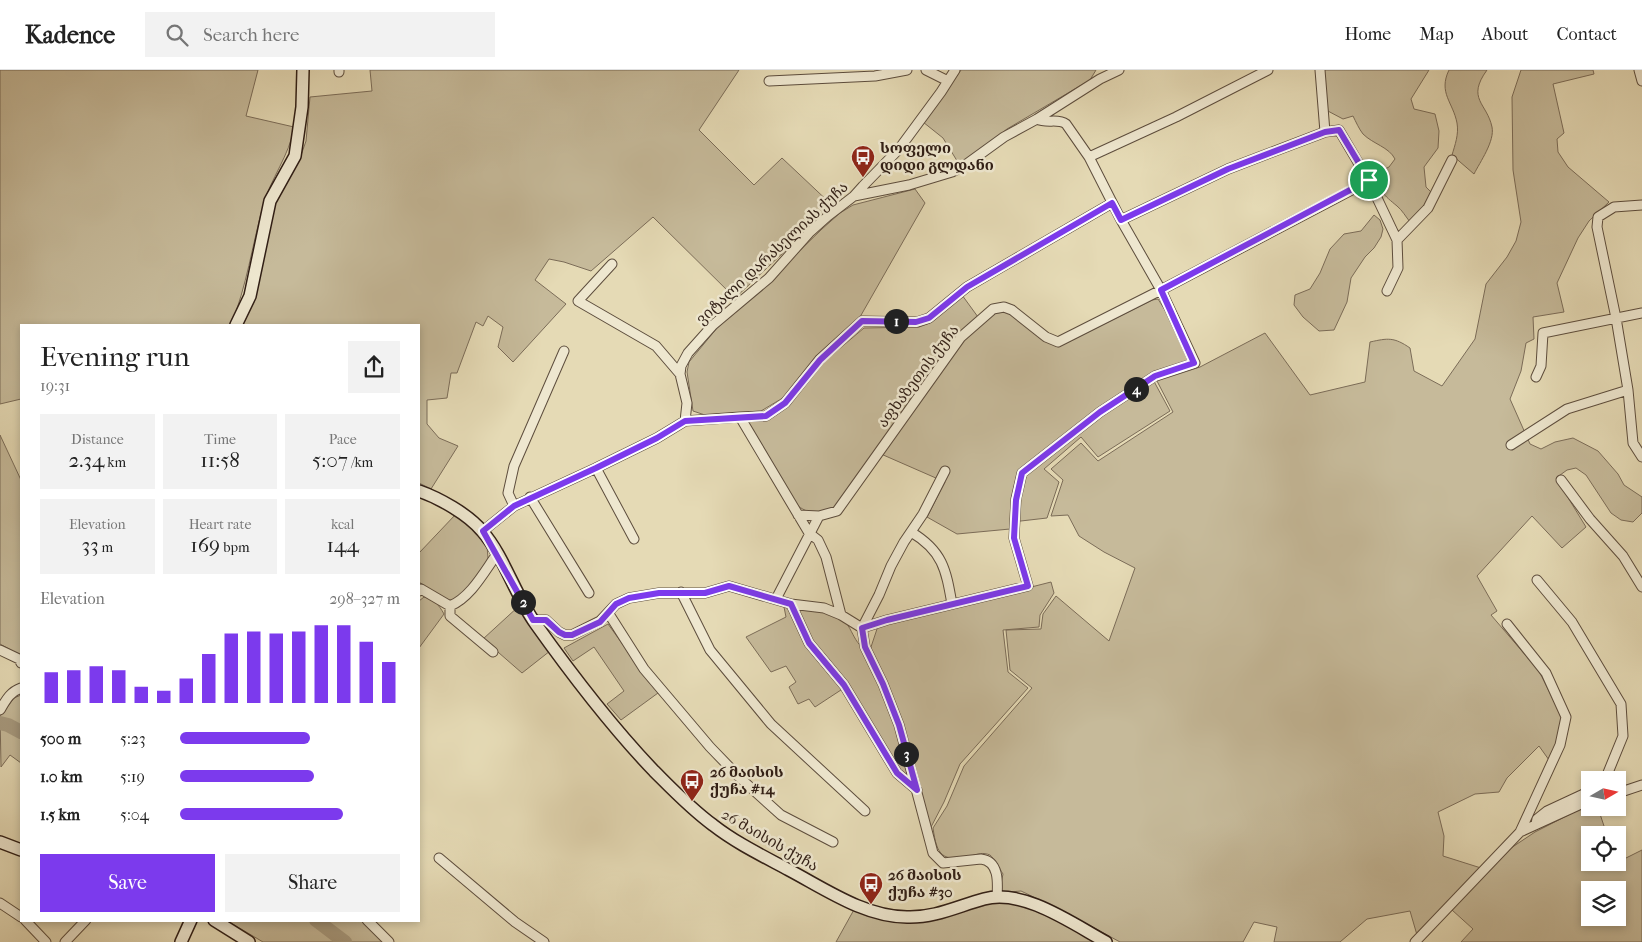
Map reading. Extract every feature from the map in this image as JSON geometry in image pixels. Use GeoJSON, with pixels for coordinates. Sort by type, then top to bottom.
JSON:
{"type":"FeatureCollection","features":[{"type":"Feature","properties":{"kind":"street"},"geometry":{"type":"LineString","coordinates":[[236,324],[250,296],[270,201],[295,156],[302,107],[303,70]]}},
{"type":"Feature","properties":{"kind":"street"},"geometry":{"type":"LineString","coordinates":[[769,81],[875,76],[907,70]]}},
{"type":"Feature","properties":{"kind":"street"},"geometry":{"type":"LineString","coordinates":[[926,70],[948,82]]}},
{"type":"Feature","properties":{"kind":"street","name":"ვიტალი დარასელიას ქუჩა"},"geometry":{"type":"LineString","coordinates":[[680,374],[684,359],[713,325],[764,283],[809,233],[854,196],[899,149],[955,70]]}},
{"type":"Feature","properties":{"kind":"street"},"geometry":{"type":"LineString","coordinates":[[854,196],[890,189],[952,172],[964,166],[1004,136],[1037,119],[1102,74],[1120,70]]}},
{"type":"Feature","properties":{"kind":"street"},"geometry":{"type":"LineString","coordinates":[[1090,157],[1268,70]]}},
{"type":"Feature","properties":{"kind":"street"},"geometry":{"type":"LineString","coordinates":[[1320,70],[1325,132]]}},
{"type":"Feature","properties":{"kind":"street"},"geometry":{"type":"LineString","coordinates":[[1640,70],[1642,81]]}},
{"type":"Feature","properties":{"kind":"street"},"geometry":{"type":"LineString","coordinates":[[533,620],[546,620],[559,632],[565,635],[572,635],[600,622],[616,604],[629,598],[681,592],[705,593],[729,586],[776,598],[791,604],[824,608],[841,615],[862,628],[1028,586],[1014,538],[1016,500],[1022,473],[1100,412],[1155,376],[1194,363],[1161,290],[1121,220],[1090,157],[1063,121],[1044,122],[1037,119]]}},
{"type":"Feature","properties":{"kind":"street"},"geometry":{"type":"LineString","coordinates":[[1121,220],[1228,169],[1325,132],[1339,130],[1369,180],[1397,240],[1398,268],[1387,292]]}},
{"type":"Feature","properties":{"kind":"street"},"geometry":{"type":"LineString","coordinates":[[1397,240],[1428,208],[1452,160]]}},
{"type":"Feature","properties":{"kind":"street","name":"აფხაზეთის ქუჩა"},"geometry":{"type":"LineString","coordinates":[[798,515],[818,516],[837,511],[956,344],[993,309],[1004,307],[1012,310],[1046,337],[1058,342],[1369,180]]}},
{"type":"Feature","properties":{"kind":"street"},"geometry":{"type":"LineString","coordinates":[[420,492],[454,509],[483,531],[514,506],[530,497],[596,468],[657,438],[685,421],[766,416],[785,403],[820,360],[862,321],[916,322],[929,318],[967,287],[1112,203]]}},
{"type":"Feature","properties":{"kind":"street"},"geometry":{"type":"LineString","coordinates":[[1642,205],[1614,207],[1598,217],[1597,227],[1616,318],[1628,390],[1633,443],[1642,457]]}},
{"type":"Feature","properties":{"kind":"street"},"geometry":{"type":"LineString","coordinates":[[612,264],[578,301],[656,346],[680,374],[687,403],[685,421]]}},
{"type":"Feature","properties":{"kind":"street"},"geometry":{"type":"LineString","coordinates":[[1536,377],[1541,366],[1543,334],[1642,313]]}},
{"type":"Feature","properties":{"kind":"street"},"geometry":{"type":"LineString","coordinates":[[514,506],[508,493],[514,466],[564,351]]}},
{"type":"Feature","properties":{"kind":"street"},"geometry":{"type":"LineString","coordinates":[[1511,445],[1567,409],[1628,390]]}},
{"type":"Feature","properties":{"kind":"street"},"geometry":{"type":"LineString","coordinates":[[740,417],[808,533],[818,540],[826,557],[841,615]]}},
{"type":"Feature","properties":{"kind":"street"},"geometry":{"type":"LineString","coordinates":[[596,468],[634,539]]}},
{"type":"Feature","properties":{"kind":"street"},"geometry":{"type":"LineString","coordinates":[[945,471],[923,514],[891,566],[862,628],[865,647],[883,684],[899,725],[933,852],[943,863],[987,860],[993,865],[998,877],[997,897]]}},
{"type":"Feature","properties":{"kind":"street"},"geometry":{"type":"LineString","coordinates":[[1561,480],[1590,519],[1624,556],[1642,587]]}},
{"type":"Feature","properties":{"kind":"street"},"geometry":{"type":"LineString","coordinates":[[530,497],[589,593]]}},
{"type":"Feature","properties":{"kind":"street"},"geometry":{"type":"LineString","coordinates":[[776,598],[818,516]]}},
{"type":"Feature","properties":{"kind":"street","name":"26 მაისის ქუჩა"},"geometry":{"type":"LineString","coordinates":[[483,531],[533,620],[573,676],[635,751],[691,807],[736,842],[858,905],[893,916],[906,918],[932,916],[983,899],[997,897],[1016,898],[1040,907],[1106,942]]}},
{"type":"Feature","properties":{"kind":"street"},"geometry":{"type":"LineString","coordinates":[[911,532],[924,540],[937,555],[947,576],[952,604]]}},
{"type":"Feature","properties":{"kind":"street"},"geometry":{"type":"LineString","coordinates":[[450,606],[458,603],[469,592],[497,554]]}},
{"type":"Feature","properties":{"kind":"street"},"geometry":{"type":"LineString","coordinates":[[1537,580],[1572,622],[1621,704],[1623,736],[1609,771]]}},
{"type":"Feature","properties":{"kind":"street"},"geometry":{"type":"LineString","coordinates":[[420,590],[450,606]]}},
{"type":"Feature","properties":{"kind":"street"},"geometry":{"type":"LineString","coordinates":[[681,592],[710,650],[771,724],[865,811]]}},
{"type":"Feature","properties":{"kind":"street"},"geometry":{"type":"LineString","coordinates":[[791,604],[809,643],[844,685],[897,773],[917,790]]}},
{"type":"Feature","properties":{"kind":"street"},"geometry":{"type":"LineString","coordinates":[[450,606],[450,616],[493,652]]}},
{"type":"Feature","properties":{"kind":"street"},"geometry":{"type":"LineString","coordinates":[[609,614],[644,669],[739,778],[781,815],[833,842]]}},
{"type":"Feature","properties":{"kind":"street"},"geometry":{"type":"LineString","coordinates":[[1415,942],[1520,832],[1560,745],[1566,717],[1546,672],[1507,624]]}},
{"type":"Feature","properties":{"kind":"street"},"geometry":{"type":"LineString","coordinates":[[0,650],[20,661]]}},
{"type":"Feature","properties":{"kind":"street"},"geometry":{"type":"LineString","coordinates":[[0,710],[7,697],[14,690],[20,688]]}},
{"type":"Feature","properties":{"kind":"street"},"geometry":{"type":"LineString","coordinates":[[1626,791],[1642,786]]}},
{"type":"Feature","properties":{"kind":"street"},"geometry":{"type":"LineString","coordinates":[[1536,824],[1537,819],[1544,813],[1581,795]]}},
{"type":"Feature","properties":{"kind":"street"},"geometry":{"type":"LineString","coordinates":[[1520,832],[1581,804]]}},
{"type":"Feature","properties":{"kind":"street"},"geometry":{"type":"LineString","coordinates":[[0,842],[20,850]]}},
{"type":"Feature","properties":{"kind":"street"},"geometry":{"type":"LineString","coordinates":[[439,858],[515,922],[544,942]]}},
{"type":"Feature","properties":{"kind":"street"},"geometry":{"type":"LineString","coordinates":[[0,903],[20,915]]}},
{"type":"Feature","properties":{"kind":"street"},"geometry":{"type":"LineString","coordinates":[[27,922],[46,942]]}},
{"type":"Feature","properties":{"kind":"street"},"geometry":{"type":"LineString","coordinates":[[65,942],[84,922]]}},
{"type":"Feature","properties":{"kind":"street"},"geometry":{"type":"LineString","coordinates":[[181,942],[190,922]]}},
{"type":"Feature","properties":{"kind":"street"},"geometry":{"type":"LineString","coordinates":[[217,922],[248,942]]}},
{"type":"Feature","properties":{"kind":"street"},"geometry":{"type":"LineString","coordinates":[[369,922],[389,942]]}},
{"type":"Feature","properties":{"kind":"shaded area"},"geometry":{"type":"Polygon","coordinates":[[[0,70],[258,70],[246,116],[294,127],[284,157],[266,196],[237,310],[231,324],[20,324],[20,399],[0,404],[0,70]]]}},
{"type":"Feature","properties":{"kind":"shaded area"},"geometry":{"type":"Polygon","coordinates":[[[370,70],[739,70],[699,130],[754,185],[782,158],[833,206],[735,298],[653,217],[591,271],[549,259],[535,280],[566,304],[513,362],[498,347],[503,327],[488,316],[483,326],[476,322],[457,373],[451,373],[447,398],[427,400],[427,424],[439,438],[458,446],[431,489],[420,484],[420,324],[243,324],[257,288],[272,205],[299,161],[306,141],[310,97],[372,91],[370,70]]]}},
{"type":"Feature","properties":{"kind":"shaded area"},"geometry":{"type":"Polygon","coordinates":[[[961,70],[1096,70],[1090,80],[1007,129],[959,164],[943,138],[923,122],[961,70]]]}},
{"type":"Feature","properties":{"kind":"shaded area"},"geometry":{"type":"Polygon","coordinates":[[[1324,70],[1429,70],[1411,99],[1414,109],[1435,114],[1439,131],[1438,148],[1424,167],[1426,187],[1431,192],[1424,206],[1410,222],[1401,209],[1382,192],[1378,183],[1379,172],[1389,167],[1395,159],[1389,151],[1363,134],[1353,116],[1343,119],[1326,110],[1324,70]]]}},
{"type":"Feature","properties":{"kind":"shaded area"},"geometry":{"type":"Polygon","coordinates":[[[1449,70],[1487,70],[1478,88],[1478,94],[1492,127],[1492,133],[1489,145],[1474,174],[1452,155],[1457,123],[1447,97],[1445,85],[1449,70]]]}},
{"type":"Feature","properties":{"kind":"shaded area"},"geometry":{"type":"Polygon","coordinates":[[[1521,70],[1593,70],[1594,74],[1553,84],[1564,133],[1557,139],[1558,152],[1568,167],[1609,202],[1589,221],[1578,238],[1557,283],[1564,312],[1533,317],[1534,339],[1526,343],[1521,371],[1510,399],[1530,444],[1541,449],[1555,442],[1573,438],[1598,451],[1618,474],[1624,485],[1642,497],[1642,513],[1633,522],[1621,520],[1611,513],[1586,475],[1576,468],[1567,470],[1556,478],[1586,527],[1562,548],[1532,516],[1477,576],[1497,611],[1491,615],[1539,671],[1562,720],[1557,743],[1549,760],[1539,746],[1507,778],[1499,792],[1475,794],[1438,812],[1444,836],[1443,856],[1481,868],[1535,832],[1581,809],[1581,816],[1601,816],[1604,826],[1581,826],[1581,871],[1626,871],[1626,858],[1642,850],[1642,942],[1461,942],[1473,929],[1452,910],[1448,903],[1417,935],[1410,911],[1367,919],[1340,942],[1274,942],[1277,927],[1254,922],[1243,942],[1120,942],[1021,891],[999,893],[1003,874],[990,855],[980,854],[953,858],[943,855],[939,851],[933,828],[947,806],[964,766],[1032,688],[1010,670],[1006,630],[1041,629],[1043,614],[1056,596],[1109,641],[1135,568],[1079,536],[1068,515],[1051,516],[1063,480],[1051,469],[1081,443],[1098,461],[1173,412],[1157,381],[1200,367],[1265,333],[1310,395],[1365,382],[1370,342],[1386,339],[1395,340],[1410,348],[1414,371],[1442,386],[1475,339],[1486,284],[1507,257],[1516,241],[1521,222],[1513,170],[1512,97],[1521,70]]]}},
{"type":"Feature","properties":{"kind":"shaded area"},"geometry":{"type":"Polygon","coordinates":[[[915,189],[925,203],[860,317],[824,350],[786,396],[761,411],[705,415],[693,411],[687,372],[689,362],[717,328],[840,213],[853,205],[915,189]]]}},
{"type":"Feature","properties":{"kind":"shaded area"},"geometry":{"type":"Polygon","coordinates":[[[1374,215],[1380,220],[1383,229],[1381,237],[1351,278],[1347,302],[1334,330],[1319,331],[1303,317],[1294,305],[1295,295],[1310,289],[1320,273],[1330,249],[1344,234],[1361,231],[1374,215]]]}},
{"type":"Feature","properties":{"kind":"shaded area"},"geometry":{"type":"Polygon","coordinates":[[[962,295],[978,317],[945,351],[834,508],[811,512],[798,506],[747,420],[768,419],[820,365],[864,328],[919,327],[930,323],[962,295]]]}},
{"type":"Feature","properties":{"kind":"shaded area"},"geometry":{"type":"Polygon","coordinates":[[[1158,299],[1170,318],[1188,361],[1150,374],[1170,411],[1098,457],[1081,437],[1044,469],[1059,482],[1047,518],[1012,522],[1010,529],[957,534],[927,517],[945,482],[881,454],[963,339],[993,313],[1009,312],[1058,347],[1152,300],[1158,299]]]}},
{"type":"Feature","properties":{"kind":"shaded area"},"geometry":{"type":"Polygon","coordinates":[[[0,435],[20,478],[20,657],[0,644],[0,435]]]}},
{"type":"Feature","properties":{"kind":"shaded area"},"geometry":{"type":"Polygon","coordinates":[[[456,514],[477,528],[487,546],[488,558],[480,577],[457,599],[446,600],[420,583],[420,552],[456,514]]]}},
{"type":"Feature","properties":{"kind":"shaded area"},"geometry":{"type":"Polygon","coordinates":[[[1051,582],[1054,593],[1040,615],[1039,627],[1003,630],[1008,672],[1028,688],[960,764],[930,829],[914,792],[844,688],[815,707],[809,699],[798,704],[789,687],[796,682],[786,666],[771,672],[746,637],[786,617],[783,602],[836,613],[846,623],[860,645],[871,653],[871,647],[878,626],[1051,582]]]}},
{"type":"Feature","properties":{"kind":"shaded area"},"geometry":{"type":"Polygon","coordinates":[[[424,597],[431,599],[444,614],[420,647],[420,600],[424,597]]]}},
{"type":"Feature","properties":{"kind":"shaded area"},"geometry":{"type":"Polygon","coordinates":[[[519,606],[550,651],[522,673],[483,639],[519,606]]]}},
{"type":"Feature","properties":{"kind":"shaded area"},"geometry":{"type":"Polygon","coordinates":[[[608,624],[658,693],[621,720],[607,704],[624,691],[594,647],[573,661],[564,648],[608,624]]]}},
{"type":"Feature","properties":{"kind":"shaded area"},"geometry":{"type":"Polygon","coordinates":[[[20,695],[20,762],[10,755],[1,767],[0,713],[2,714],[14,698],[20,695]]]}},
{"type":"Feature","properties":{"kind":"shaded area"},"geometry":{"type":"Polygon","coordinates":[[[1004,901],[1026,905],[1097,942],[836,942],[856,906],[886,917],[1004,901]]]}},
{"type":"Feature","properties":{"kind":"shaded area"},"geometry":{"type":"Polygon","coordinates":[[[229,922],[366,922],[386,942],[263,942],[229,922]]]}},
{"type":"Feature","properties":{"kind":"waterway"},"geometry":{"type":"LineString","coordinates":[[0,723],[20,731]]}},
{"type":"Feature","properties":{"kind":"waterway"},"geometry":{"type":"LineString","coordinates":[[319,922],[345,942]]}},
{"type":"Feature","properties":{"kind":"place","name":"სოფელი დიდი გლდანი"},"geometry":{"type":"Point","coordinates":[863,178]}},
{"type":"Feature","properties":{"kind":"place","name":"26 მაისის ქუჩა #14"},"geometry":{"type":"Point","coordinates":[692,802]}},
{"type":"Feature","properties":{"kind":"place","name":"26 მაისის ქუჩა #30"},"geometry":{"type":"Point","coordinates":[871,905]}},
{"type":"Feature","properties":{"kind":"route"},"geometry":{"type":"LineString","coordinates":[[1339,130],[1369,180],[1161,290],[1194,363],[1155,376],[1100,412],[1022,473],[1016,500],[1014,538],[1028,586],[887,620],[862,628],[865,647],[883,684],[899,725],[917,790],[897,773],[844,685],[812,648],[791,604],[776,598],[757,595],[729,586],[705,593],[659,593],[621,601],[600,622],[572,635],[565,635],[546,620],[533,620],[483,531],[514,506],[530,497],[596,468],[657,438],[685,421],[766,416],[785,403],[820,360],[862,321],[916,322],[929,318],[967,287],[1112,203],[1121,220],[1228,169],[1325,132],[1339,130]]}}]}
